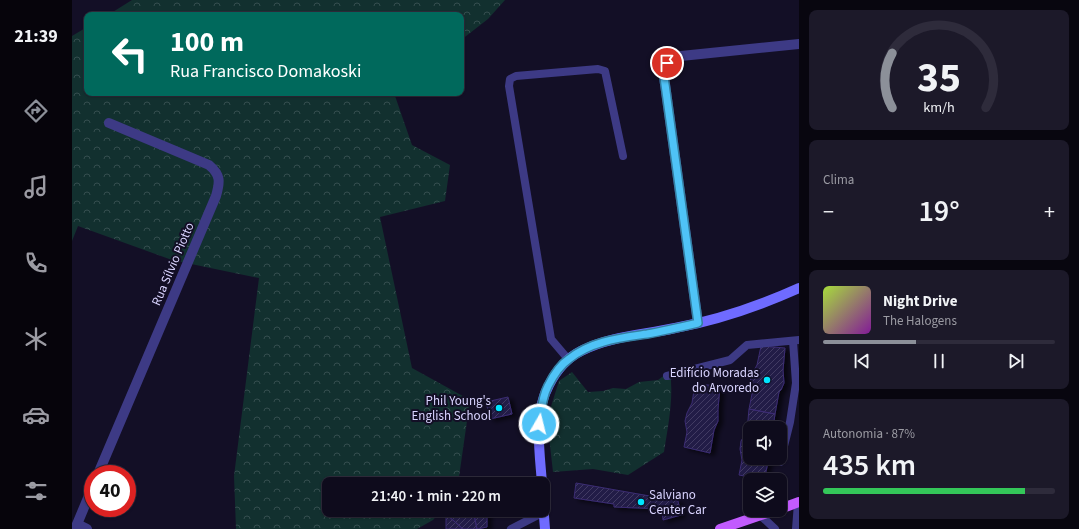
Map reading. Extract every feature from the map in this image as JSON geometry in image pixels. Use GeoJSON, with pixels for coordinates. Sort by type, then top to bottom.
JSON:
{"type":"FeatureCollection","features":[{"type":"Feature","properties":{"kind":"main road"},"geometry":{"type":"LineString","coordinates":[[787,507],[798,503]]}},
{"type":"Feature","properties":{"kind":"main road"},"geometry":{"type":"LineString","coordinates":[[720,529],[754,517]]}},
{"type":"Feature","properties":{"kind":"street"},"geometry":{"type":"LineString","coordinates":[[698,323],[664,70],[667,63],[673,58],[681,56],[799,44]]}},
{"type":"Feature","properties":{"kind":"street","name":"Rua Sílvio Piotto"},"geometry":{"type":"LineString","coordinates":[[102,465],[216,196],[219,178],[215,170],[209,165],[109,123]]}},
{"type":"Feature","properties":{"kind":"street"},"geometry":{"type":"LineString","coordinates":[[542,477],[539,424],[542,406],[548,386],[558,371],[568,360],[580,351],[595,344],[698,323],[747,309],[799,288]]}},
{"type":"Feature","properties":{"kind":"street"},"geometry":{"type":"LineString","coordinates":[[84,508],[76,527],[87,529]]}},
{"type":"Feature","properties":{"kind":"street"},"geometry":{"type":"LineString","coordinates":[[544,517],[545,529]]}},
{"type":"Feature","properties":{"kind":"lane"},"geometry":{"type":"LineString","coordinates":[[568,360],[551,340],[509,86],[510,79],[516,76],[598,69],[605,71],[623,156]]}},
{"type":"Feature","properties":{"kind":"lane"},"geometry":{"type":"LineString","coordinates":[[666,376],[730,360],[746,345],[796,341],[796,382],[787,434]]}},
{"type":"Feature","properties":{"kind":"lane"},"geometry":{"type":"LineString","coordinates":[[796,529],[798,503]]}},
{"type":"Feature","properties":{"kind":"lane"},"geometry":{"type":"LineString","coordinates":[[511,529],[529,517]]}},
{"type":"Feature","properties":{"kind":"lane"},"geometry":{"type":"LineString","coordinates":[[762,517],[775,529]]}},
{"type":"Feature","properties":{"kind":"green space"},"geometry":{"type":"Polygon","coordinates":[[[132,0],[505,0],[488,19],[464,38],[464,12],[113,12],[132,0]]]}},
{"type":"Feature","properties":{"kind":"green space"},"geometry":{"type":"Polygon","coordinates":[[[84,29],[84,96],[395,96],[412,145],[450,165],[445,201],[380,217],[412,368],[470,400],[459,477],[322,477],[322,517],[436,517],[417,529],[236,529],[234,476],[259,278],[172,260],[78,226],[72,241],[72,36],[84,29]]]}},
{"type":"Feature","properties":{"kind":"green space"},"geometry":{"type":"Polygon","coordinates":[[[670,371],[671,402],[664,452],[628,475],[593,469],[553,472],[547,419],[559,381],[572,372],[588,392],[603,391],[613,388],[626,389],[639,382],[658,380],[670,371]]]}},
{"type":"Feature","properties":{"kind":"building","name":"Edifício Moradas do Arvoredo"},"geometry":{"type":"Polygon","coordinates":[[[761,346],[785,348],[783,370],[784,383],[779,392],[775,414],[749,409],[752,394],[750,382],[757,365],[761,346]]]}},
{"type":"Feature","properties":{"kind":"building","name":"Edifício Moradas do Arvoredo"},"geometry":{"type":"Polygon","coordinates":[[[695,384],[720,386],[718,421],[714,430],[710,453],[684,447],[687,432],[685,421],[692,403],[695,384]]]}},
{"type":"Feature","properties":{"kind":"building","name":"Phil Young's English School"},"geometry":{"type":"Polygon","coordinates":[[[508,397],[512,414],[490,419],[486,402],[508,397]]]}},
{"type":"Feature","properties":{"kind":"building"},"geometry":{"type":"Polygon","coordinates":[[[749,409],[775,414],[774,421],[748,421],[749,409]]]}},
{"type":"Feature","properties":{"kind":"building"},"geometry":{"type":"Polygon","coordinates":[[[743,438],[743,465],[767,465],[766,473],[743,473],[743,476],[739,475],[742,460],[740,449],[743,438]]]}},
{"type":"Feature","properties":{"kind":"building","name":"Salviano Center Car"},"geometry":{"type":"Polygon","coordinates":[[[576,483],[678,501],[681,515],[663,520],[662,509],[614,507],[614,504],[574,498],[576,483]]]}},
{"type":"Feature","properties":{"kind":"building"},"geometry":{"type":"Polygon","coordinates":[[[446,517],[449,517],[463,529],[446,529],[446,517]]]}},
{"type":"Feature","properties":{"kind":"building"},"geometry":{"type":"Polygon","coordinates":[[[449,517],[474,517],[477,529],[463,529],[449,517]]]}},
{"type":"Feature","properties":{"kind":"building"},"geometry":{"type":"Polygon","coordinates":[[[474,517],[487,517],[487,527],[477,529],[474,517]]]}},
{"type":"Feature","properties":{"kind":"place","name":"Edifício Moradas do Arvoredo"},"geometry":{"type":"Point","coordinates":[767,380]}},
{"type":"Feature","properties":{"kind":"place","name":"Phil Young's English School"},"geometry":{"type":"Point","coordinates":[499,408]}},
{"type":"Feature","properties":{"kind":"place","name":"Salviano Center Car"},"geometry":{"type":"Point","coordinates":[641,502]}},
{"type":"Feature","properties":{"kind":"route"},"geometry":{"type":"LineString","coordinates":[[539,424],[542,406],[548,386],[558,371],[568,360],[580,351],[595,344],[698,323],[664,77],[664,70],[667,63]]}}]}
